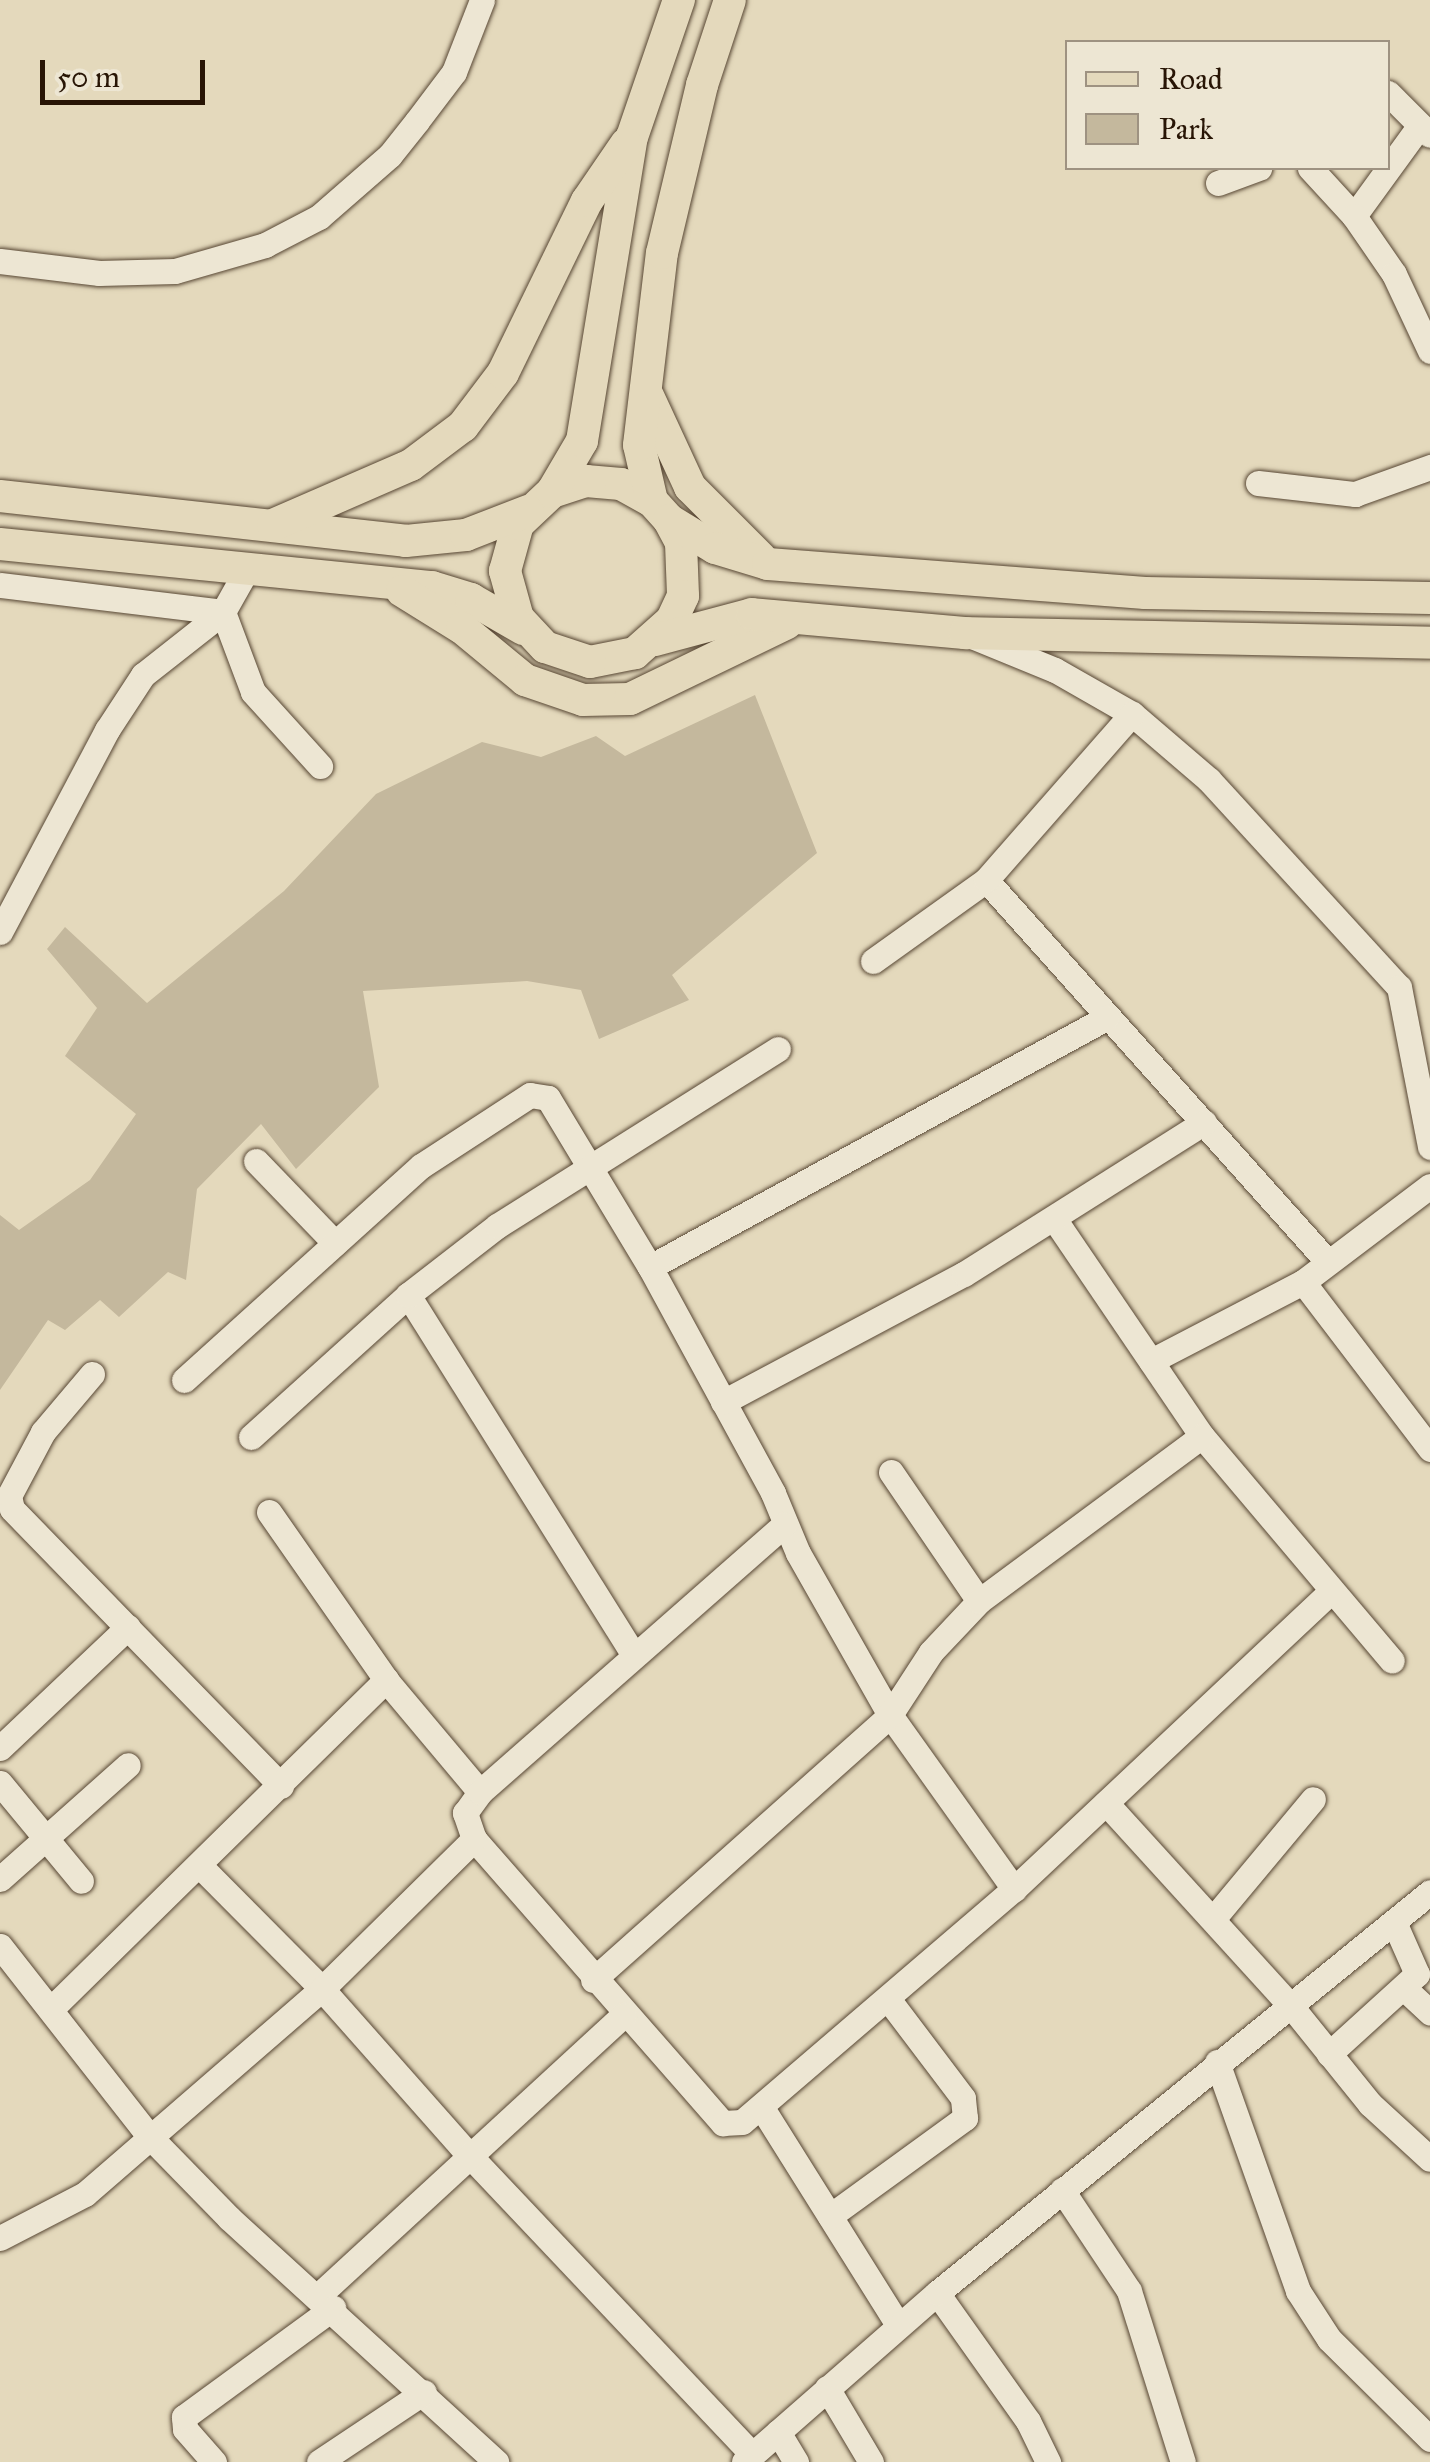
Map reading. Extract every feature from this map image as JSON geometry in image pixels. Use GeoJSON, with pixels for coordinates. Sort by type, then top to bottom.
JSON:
{"type":"FeatureCollection","features":[{"type":"Feature","properties":{"kind":"main road"},"geometry":{"type":"LineString","coordinates":[[528,632],[511,603],[505,571],[511,538],[540,501],[588,418],[632,137],[679,0]]}},
{"type":"Feature","properties":{"kind":"main road"},"geometry":{"type":"LineString","coordinates":[[0,544],[453,592],[528,632],[545,647],[590,662],[636,653],[655,640],[672,620],[684,582],[681,543],[661,510],[640,456],[645,388],[662,253],[702,85],[730,0]]}},
{"type":"Feature","properties":{"kind":"main road"},"geometry":{"type":"LineString","coordinates":[[273,525],[394,474],[463,426],[503,373],[587,200],[632,137]]}},
{"type":"Feature","properties":{"kind":"main road"},"geometry":{"type":"LineString","coordinates":[[645,388],[690,487],[768,564]]}},
{"type":"Feature","properties":{"kind":"main road"},"geometry":{"type":"LineString","coordinates":[[0,496],[438,540],[603,481],[661,510],[715,548],[768,564],[1145,593],[1430,598]]}},
{"type":"Feature","properties":{"kind":"main road"},"geometry":{"type":"LineString","coordinates":[[385,582],[462,628],[525,680],[583,700],[639,695],[734,644],[798,620]]}},
{"type":"Feature","properties":{"kind":"main road"},"geometry":{"type":"LineString","coordinates":[[655,640],[736,616],[965,633],[1430,642]]}},
{"type":"Feature","properties":{"kind":"street"},"geometry":{"type":"LineString","coordinates":[[0,261],[99,274],[175,270],[265,245],[305,224],[355,188],[417,121],[454,72],[482,0]]}},
{"type":"Feature","properties":{"kind":"street"},"geometry":{"type":"LineString","coordinates":[[1354,216],[1425,130],[1390,95]]}},
{"type":"Feature","properties":{"kind":"street"},"geometry":{"type":"LineString","coordinates":[[1218,183],[1254,170]]}},
{"type":"Feature","properties":{"kind":"street"},"geometry":{"type":"LineString","coordinates":[[1312,170],[1354,216],[1394,274],[1430,351]]}},
{"type":"Feature","properties":{"kind":"street"},"geometry":{"type":"LineString","coordinates":[[1258,483],[1355,494],[1430,467]]}},
{"type":"Feature","properties":{"kind":"street"},"geometry":{"type":"LineString","coordinates":[[0,932],[107,730],[143,675],[223,612],[246,570]]}},
{"type":"Feature","properties":{"kind":"street"},"geometry":{"type":"LineString","coordinates":[[0,585],[223,612]]}},
{"type":"Feature","properties":{"kind":"street"},"geometry":{"type":"LineString","coordinates":[[223,612],[253,692],[320,766]]}},
{"type":"Feature","properties":{"kind":"street"},"geometry":{"type":"LineString","coordinates":[[965,633],[1055,670],[1132,714],[1209,780],[1399,986],[1430,1147]]}},
{"type":"Feature","properties":{"kind":"street"},"geometry":{"type":"LineString","coordinates":[[874,961],[986,880],[1132,714]]}},
{"type":"Feature","properties":{"kind":"street"},"geometry":{"type":"LineString","coordinates":[[986,880],[1328,1262]]}},
{"type":"Feature","properties":{"kind":"street"},"geometry":{"type":"LineString","coordinates":[[650,1268],[1106,1018]]}},
{"type":"Feature","properties":{"kind":"street"},"geometry":{"type":"LineString","coordinates":[[251,1437],[408,1295],[590,1165],[778,1049]]}},
{"type":"Feature","properties":{"kind":"street"},"geometry":{"type":"LineString","coordinates":[[1418,1090],[1430,1056]]}},
{"type":"Feature","properties":{"kind":"street"},"geometry":{"type":"LineString","coordinates":[[184,1380],[421,1166],[530,1095],[548,1098],[650,1268],[784,1525],[890,1715],[1014,1889]]}},
{"type":"Feature","properties":{"kind":"street"},"geometry":{"type":"LineString","coordinates":[[723,1402],[1054,1220],[1204,1122]]}},
{"type":"Feature","properties":{"kind":"street"},"geometry":{"type":"LineString","coordinates":[[256,1162],[335,1243]]}},
{"type":"Feature","properties":{"kind":"street"},"geometry":{"type":"LineString","coordinates":[[1151,1361],[1303,1282],[1430,1186]]}},
{"type":"Feature","properties":{"kind":"street"},"geometry":{"type":"LineString","coordinates":[[1054,1220],[1202,1436],[1392,1661]]}},
{"type":"Feature","properties":{"kind":"street"},"geometry":{"type":"LineString","coordinates":[[1303,1282],[1430,1449]]}},
{"type":"Feature","properties":{"kind":"street"},"geometry":{"type":"LineString","coordinates":[[408,1295],[633,1654]]}},
{"type":"Feature","properties":{"kind":"street"},"geometry":{"type":"LineString","coordinates":[[92,1374],[44,1432],[10,1502],[281,1786]]}},
{"type":"Feature","properties":{"kind":"street"},"geometry":{"type":"LineString","coordinates":[[592,1980],[890,1715],[931,1652],[979,1601],[1202,1436]]}},
{"type":"Feature","properties":{"kind":"street"},"geometry":{"type":"LineString","coordinates":[[891,1472],[979,1601]]}},
{"type":"Feature","properties":{"kind":"street"},"geometry":{"type":"LineString","coordinates":[[269,1512],[386,1680],[480,1792]]}},
{"type":"Feature","properties":{"kind":"street"},"geometry":{"type":"LineString","coordinates":[[784,1525],[480,1792],[465,1813],[474,1839],[592,1980],[722,2123],[742,2122],[762,2108],[1014,1889],[1330,1592]]}},
{"type":"Feature","properties":{"kind":"street"},"geometry":{"type":"LineString","coordinates":[[0,1748],[128,1627]]}},
{"type":"Feature","properties":{"kind":"street"},"geometry":{"type":"LineString","coordinates":[[52,2009],[202,1868],[386,1680]]}},
{"type":"Feature","properties":{"kind":"street"},"geometry":{"type":"LineString","coordinates":[[0,1879],[128,1765]]}},
{"type":"Feature","properties":{"kind":"street"},"geometry":{"type":"LineString","coordinates":[[0,1783],[82,1881]]}},
{"type":"Feature","properties":{"kind":"street"},"geometry":{"type":"LineString","coordinates":[[1213,1919],[1313,1798]]}},
{"type":"Feature","properties":{"kind":"street"},"geometry":{"type":"LineString","coordinates":[[1106,1803],[1292,2006],[1329,2054],[1430,2159]]}},
{"type":"Feature","properties":{"kind":"street"},"geometry":{"type":"LineString","coordinates":[[0,2238],[73,2202],[322,1988],[474,1839]]}},
{"type":"Feature","properties":{"kind":"street"},"geometry":{"type":"LineString","coordinates":[[202,1868],[322,1988],[470,2156],[748,2458],[898,2325],[1216,2062],[1427,1899]]}},
{"type":"Feature","properties":{"kind":"street"},"geometry":{"type":"LineString","coordinates":[[1329,2054],[1406,1990],[1417,1974],[1394,1922]]}},
{"type":"Feature","properties":{"kind":"street"},"geometry":{"type":"LineString","coordinates":[[0,1946],[150,2137],[229,2218],[326,2302],[496,2462]]}},
{"type":"Feature","properties":{"kind":"street"},"geometry":{"type":"LineString","coordinates":[[1406,1990],[1430,2012]]}},
{"type":"Feature","properties":{"kind":"street"},"geometry":{"type":"LineString","coordinates":[[830,2216],[965,2118],[963,2098],[888,1998]]}},
{"type":"Feature","properties":{"kind":"street"},"geometry":{"type":"LineString","coordinates":[[214,2462],[185,2429],[184,2416],[326,2302],[470,2156],[624,2015]]}},
{"type":"Feature","properties":{"kind":"street"},"geometry":{"type":"LineString","coordinates":[[1216,2062],[1298,2291],[1328,2339],[1430,2439]]}},
{"type":"Feature","properties":{"kind":"street"},"geometry":{"type":"LineString","coordinates":[[762,2108],[898,2325]]}},
{"type":"Feature","properties":{"kind":"street"},"geometry":{"type":"LineString","coordinates":[[1062,2190],[1129,2292],[1183,2462]]}},
{"type":"Feature","properties":{"kind":"street"},"geometry":{"type":"LineString","coordinates":[[938,2293],[1028,2421],[1048,2462]]}},
{"type":"Feature","properties":{"kind":"street"},"geometry":{"type":"LineString","coordinates":[[827,2388],[871,2462]]}},
{"type":"Feature","properties":{"kind":"street"},"geometry":{"type":"LineString","coordinates":[[319,2462],[424,2392]]}},
{"type":"Feature","properties":{"kind":"street"},"geometry":{"type":"LineString","coordinates":[[778,2432],[796,2462]]}},
{"type":"Feature","properties":{"kind":"green space"},"geometry":{"type":"Polygon","coordinates":[[[755,695],[817,853],[672,975],[689,1000],[599,1039],[581,990],[527,981],[363,991],[379,1087],[296,1169],[261,1124],[197,1189],[186,1280],[168,1272],[119,1317],[100,1300],[65,1330],[48,1320],[0,1390],[0,1215],[19,1230],[90,1180],[136,1114],[65,1056],[97,1008],[47,949],[65,927],[147,1003],[284,891],[376,794],[482,742],[541,757],[596,736],[625,756],[755,695]]]}}]}
